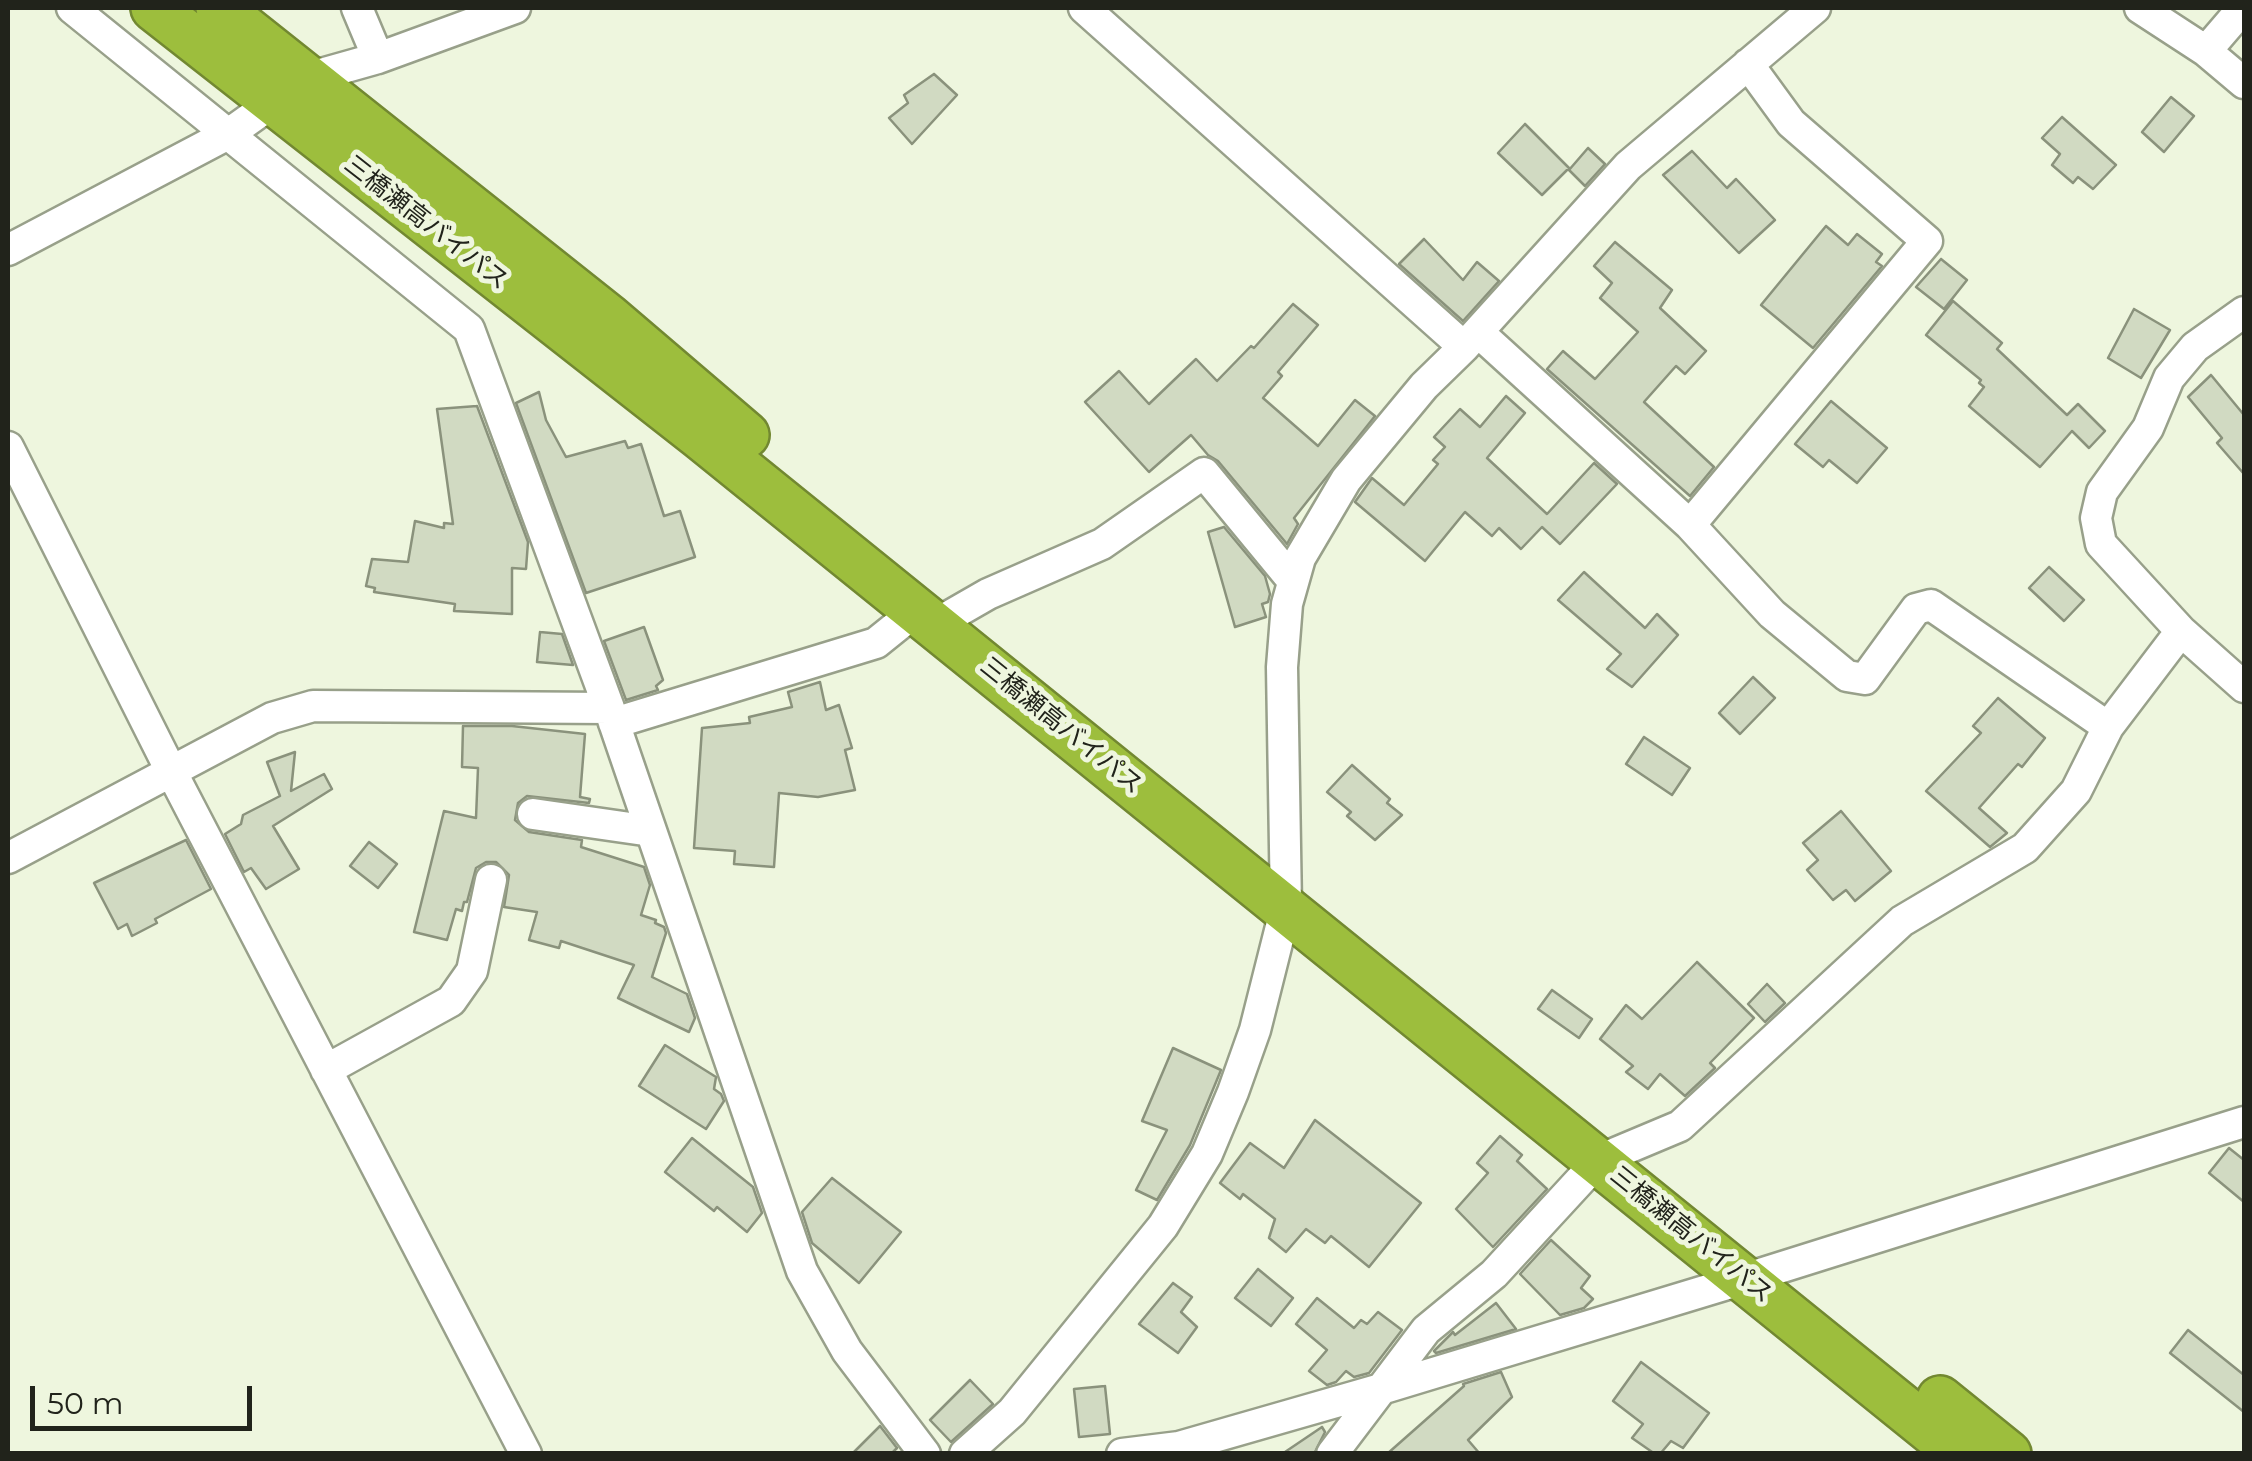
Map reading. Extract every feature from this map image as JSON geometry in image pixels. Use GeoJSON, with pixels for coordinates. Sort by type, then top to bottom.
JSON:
{"type":"FeatureCollection","features":[{"type":"Feature","properties":{"kind":"highway","name":"三橋瀬高バイパス"},"geometry":{"type":"LineString","coordinates":[[154,8],[290,90],[608,317],[720,414],[938,615],[1285,888],[1760,1274],[1960,1454]]}},
{"type":"Feature","properties":{"kind":"highway","name":"三橋瀬高バイパス"},"geometry":{"type":"LineString","coordinates":[[219,8],[290,90]]}},
{"type":"Feature","properties":{"kind":"highway","name":"三橋瀬高バイパス"},"geometry":{"type":"LineString","coordinates":[[1760,1274],[2008,1454]]}},
{"type":"Feature","properties":{"kind":"street"},"geometry":{"type":"LineString","coordinates":[[72,8],[468,329],[612,716],[802,1271],[848,1351],[925,1454]]}},
{"type":"Feature","properties":{"kind":"street"},"geometry":{"type":"LineString","coordinates":[[357,8],[378,58]]}},
{"type":"Feature","properties":{"kind":"street"},"geometry":{"type":"LineString","coordinates":[[8,250],[230,133],[290,90],[514,8]]}},
{"type":"Feature","properties":{"kind":"street"},"geometry":{"type":"LineString","coordinates":[[1084,8],[1690,525],[1772,614],[1846,676],[1865,679],[1916,609],[1931,605],[2108,727]]}},
{"type":"Feature","properties":{"kind":"street"},"geometry":{"type":"LineString","coordinates":[[965,1454],[1012,1412],[1163,1226],[1207,1154],[1255,1030],[1285,888],[1282,667],[1287,604],[1300,558],[1346,480],[1424,386],[1471,340],[1628,166],[1813,8]]}},
{"type":"Feature","properties":{"kind":"street"},"geometry":{"type":"LineString","coordinates":[[2140,8],[2206,50],[2244,83]]}},
{"type":"Feature","properties":{"kind":"street"},"geometry":{"type":"LineString","coordinates":[[2206,50],[2243,8]]}},
{"type":"Feature","properties":{"kind":"street"},"geometry":{"type":"LineString","coordinates":[[1690,525],[1927,240],[1791,124],[1748,64]]}},
{"type":"Feature","properties":{"kind":"street"},"geometry":{"type":"LineString","coordinates":[[2244,312],[2194,347],[2169,378],[2148,428],[2102,492],[2096,518],[2101,544],[2181,631],[2244,687]]}},
{"type":"Feature","properties":{"kind":"street"},"geometry":{"type":"LineString","coordinates":[[8,447],[170,771],[526,1454]]}},
{"type":"Feature","properties":{"kind":"street"},"geometry":{"type":"LineString","coordinates":[[8,858],[272,718],[312,706],[612,716],[876,644],[1102,544],[1204,472],[1294,582]]}},
{"type":"Feature","properties":{"kind":"street"},"geometry":{"type":"LineString","coordinates":[[1332,1454],[1426,1330],[1494,1274],[1612,1154],[1680,1126],[1902,921],[2024,848],[2076,792],[2108,727],[2181,631]]}},
{"type":"Feature","properties":{"kind":"street"},"geometry":{"type":"LineString","coordinates":[[533,814],[651,831]]}},
{"type":"Feature","properties":{"kind":"street"},"geometry":{"type":"LineString","coordinates":[[326,1070],[451,1001],[472,971],[491,880]]}},
{"type":"Feature","properties":{"kind":"street"},"geometry":{"type":"LineString","coordinates":[[1122,1454],[1179,1447],[1381,1389],[2244,1122]]}},
{"type":"Feature","properties":{"kind":"building"},"geometry":{"type":"Polygon","coordinates":[[[934,74],[957,95],[912,144],[889,118],[908,103],[904,95],[934,74]]]}},
{"type":"Feature","properties":{"kind":"building"},"geometry":{"type":"Polygon","coordinates":[[[2171,97],[2194,116],[2164,152],[2142,132],[2171,97]]]}},
{"type":"Feature","properties":{"kind":"building"},"geometry":{"type":"Polygon","coordinates":[[[2062,117],[2116,165],[2093,189],[2078,177],[2073,183],[2052,165],[2060,154],[2042,138],[2062,117]]]}},
{"type":"Feature","properties":{"kind":"building"},"geometry":{"type":"Polygon","coordinates":[[[1525,124],[1569,168],[1542,195],[1498,153],[1525,124]]]}},
{"type":"Feature","properties":{"kind":"building"},"geometry":{"type":"Polygon","coordinates":[[[1588,148],[1605,164],[1585,186],[1569,170],[1588,148]]]}},
{"type":"Feature","properties":{"kind":"building"},"geometry":{"type":"Polygon","coordinates":[[[1692,151],[1727,188],[1736,179],[1775,220],[1739,253],[1663,175],[1692,151]]]}},
{"type":"Feature","properties":{"kind":"building"},"geometry":{"type":"Polygon","coordinates":[[[1826,226],[1848,245],[1857,234],[1882,254],[1876,262],[1882,266],[1813,348],[1761,305],[1826,226]]]}},
{"type":"Feature","properties":{"kind":"building"},"geometry":{"type":"Polygon","coordinates":[[[1424,239],[1463,280],[1477,262],[1499,281],[1463,321],[1399,264],[1424,239]]]}},
{"type":"Feature","properties":{"kind":"building"},"geometry":{"type":"Polygon","coordinates":[[[1615,242],[1672,290],[1660,308],[1706,351],[1685,374],[1676,366],[1644,402],[1714,467],[1690,496],[1547,369],[1563,351],[1595,379],[1638,332],[1600,298],[1612,283],[1594,266],[1615,242]]]}},
{"type":"Feature","properties":{"kind":"building"},"geometry":{"type":"Polygon","coordinates":[[[1941,259],[1967,280],[1944,309],[1916,287],[1941,259]]]}},
{"type":"Feature","properties":{"kind":"building"},"geometry":{"type":"Polygon","coordinates":[[[1953,301],[2002,343],[1997,349],[2067,415],[2078,404],[2105,431],[2089,448],[2072,431],[2040,467],[1969,406],[1984,387],[1979,383],[1981,380],[1926,335],[1953,301]]]}},
{"type":"Feature","properties":{"kind":"building"},"geometry":{"type":"Polygon","coordinates":[[[1293,304],[1318,325],[1278,372],[1282,376],[1263,398],[1318,446],[1355,400],[1375,416],[1294,518],[1298,524],[1287,544],[1218,461],[1191,435],[1149,472],[1085,402],[1119,371],[1149,404],[1196,359],[1217,381],[1251,346],[1254,348],[1293,304]]]}},
{"type":"Feature","properties":{"kind":"building"},"geometry":{"type":"Polygon","coordinates":[[[2134,309],[2170,330],[2141,378],[2108,358],[2134,309]]]}},
{"type":"Feature","properties":{"kind":"building"},"geometry":{"type":"Polygon","coordinates":[[[2211,375],[2244,415],[2244,474],[2217,443],[2222,438],[2188,397],[2211,375]]]}},
{"type":"Feature","properties":{"kind":"building"},"geometry":{"type":"Polygon","coordinates":[[[539,392],[546,420],[566,457],[625,441],[628,448],[641,444],[664,516],[680,511],[695,557],[586,593],[516,403],[539,392]]]}},
{"type":"Feature","properties":{"kind":"building"},"geometry":{"type":"Polygon","coordinates":[[[1506,396],[1525,413],[1487,458],[1547,514],[1594,463],[1617,484],[1560,544],[1542,527],[1521,549],[1499,528],[1492,536],[1465,512],[1425,561],[1355,502],[1372,478],[1404,505],[1438,464],[1433,460],[1445,447],[1434,437],[1460,409],[1480,427],[1506,396]]]}},
{"type":"Feature","properties":{"kind":"building"},"geometry":{"type":"Polygon","coordinates":[[[1831,401],[1887,448],[1857,483],[1829,460],[1823,467],[1795,444],[1831,401]]]}},
{"type":"Feature","properties":{"kind":"building"},"geometry":{"type":"Polygon","coordinates":[[[477,406],[528,542],[526,569],[512,568],[512,614],[454,611],[455,604],[374,592],[375,588],[366,586],[372,559],[408,562],[415,521],[444,528],[444,523],[453,524],[437,409],[477,406]]]}},
{"type":"Feature","properties":{"kind":"building"},"geometry":{"type":"Polygon","coordinates":[[[1224,527],[1265,576],[1270,594],[1268,602],[1262,604],[1266,617],[1235,627],[1208,532],[1224,527]]]}},
{"type":"Feature","properties":{"kind":"building"},"geometry":{"type":"Polygon","coordinates":[[[2049,567],[2084,600],[2064,621],[2029,588],[2049,567]]]}},
{"type":"Feature","properties":{"kind":"building"},"geometry":{"type":"Polygon","coordinates":[[[1584,572],[1645,628],[1657,614],[1678,635],[1632,687],[1607,669],[1621,654],[1558,600],[1584,572]]]}},
{"type":"Feature","properties":{"kind":"building"},"geometry":{"type":"Polygon","coordinates":[[[644,627],[663,680],[656,686],[658,690],[626,700],[604,641],[644,627]]]}},
{"type":"Feature","properties":{"kind":"building"},"geometry":{"type":"Polygon","coordinates":[[[540,632],[562,634],[573,665],[537,662],[540,632]]]}},
{"type":"Feature","properties":{"kind":"building"},"geometry":{"type":"Polygon","coordinates":[[[1753,677],[1775,698],[1740,734],[1719,713],[1753,677]]]}},
{"type":"Feature","properties":{"kind":"building"},"geometry":{"type":"Polygon","coordinates":[[[820,682],[826,710],[839,705],[852,748],[845,750],[855,790],[818,797],[779,793],[774,867],[734,864],[735,851],[694,848],[702,728],[750,723],[749,717],[792,707],[788,692],[820,682]]]}},
{"type":"Feature","properties":{"kind":"building"},"geometry":{"type":"Polygon","coordinates":[[[1998,698],[2045,738],[2022,767],[2018,764],[1979,808],[2007,833],[1990,847],[1926,791],[1981,733],[1973,726],[1998,698]]]}},
{"type":"Feature","properties":{"kind":"building"},"geometry":{"type":"Polygon","coordinates":[[[463,726],[512,726],[585,734],[580,797],[590,799],[589,803],[527,796],[518,803],[515,820],[529,832],[582,840],[581,847],[644,867],[650,885],[641,915],[656,920],[666,933],[652,977],[687,994],[695,1018],[689,1032],[618,998],[634,965],[561,941],[559,948],[529,940],[537,912],[504,907],[509,875],[496,862],[476,868],[467,902],[462,911],[456,909],[447,940],[414,932],[444,811],[476,818],[478,768],[462,767],[463,726]]]}},
{"type":"Feature","properties":{"kind":"building"},"geometry":{"type":"Polygon","coordinates":[[[1644,737],[1690,768],[1672,795],[1626,764],[1644,737]]]}},
{"type":"Feature","properties":{"kind":"building"},"geometry":{"type":"Polygon","coordinates":[[[295,752],[291,791],[324,774],[332,789],[273,826],[299,869],[266,889],[251,868],[244,872],[225,834],[241,824],[243,815],[280,796],[267,762],[295,752]]]}},
{"type":"Feature","properties":{"kind":"building"},"geometry":{"type":"Polygon","coordinates":[[[1352,765],[1402,815],[1375,840],[1327,792],[1352,765]]]}},
{"type":"Feature","properties":{"kind":"building"},"geometry":{"type":"Polygon","coordinates":[[[1841,811],[1891,871],[1855,901],[1846,890],[1833,900],[1807,870],[1818,860],[1803,843],[1841,811]]]}},
{"type":"Feature","properties":{"kind":"building"},"geometry":{"type":"Polygon","coordinates":[[[186,840],[211,889],[132,936],[127,924],[118,929],[94,883],[186,840]]]}},
{"type":"Feature","properties":{"kind":"building"},"geometry":{"type":"Polygon","coordinates":[[[369,842],[397,864],[378,888],[350,866],[369,842]]]}},
{"type":"Feature","properties":{"kind":"building"},"geometry":{"type":"Polygon","coordinates":[[[1697,962],[1754,1018],[1710,1063],[1715,1068],[1685,1096],[1660,1074],[1648,1089],[1626,1072],[1633,1066],[1600,1039],[1626,1005],[1642,1019],[1697,962]]]}},
{"type":"Feature","properties":{"kind":"building"},"geometry":{"type":"Polygon","coordinates":[[[1767,984],[1785,1003],[1765,1022],[1748,1004],[1767,984]]]}},
{"type":"Feature","properties":{"kind":"building"},"geometry":{"type":"Polygon","coordinates":[[[1552,990],[1592,1019],[1579,1038],[1538,1009],[1552,990]]]}},
{"type":"Feature","properties":{"kind":"building"},"geometry":{"type":"Polygon","coordinates":[[[665,1045],[716,1077],[714,1089],[724,1101],[706,1129],[639,1086],[665,1045]]]}},
{"type":"Feature","properties":{"kind":"building"},"geometry":{"type":"Polygon","coordinates":[[[1173,1048],[1221,1070],[1190,1145],[1157,1200],[1136,1190],[1167,1130],[1142,1121],[1173,1048]]]}},
{"type":"Feature","properties":{"kind":"building"},"geometry":{"type":"Polygon","coordinates":[[[1315,1120],[1421,1203],[1369,1267],[1331,1236],[1325,1243],[1306,1229],[1286,1252],[1269,1238],[1275,1219],[1243,1194],[1240,1199],[1220,1183],[1250,1143],[1284,1168],[1315,1120]]]}},
{"type":"Feature","properties":{"kind":"building"},"geometry":{"type":"Polygon","coordinates":[[[1500,1136],[1522,1155],[1517,1161],[1547,1189],[1493,1247],[1456,1209],[1488,1173],[1477,1163],[1500,1136]]]}},
{"type":"Feature","properties":{"kind":"building"},"geometry":{"type":"Polygon","coordinates":[[[692,1138],[753,1187],[762,1213],[747,1232],[665,1172],[692,1138]]]}},
{"type":"Feature","properties":{"kind":"building"},"geometry":{"type":"Polygon","coordinates":[[[2229,1148],[2244,1160],[2244,1202],[2209,1173],[2229,1148]]]}},
{"type":"Feature","properties":{"kind":"building"},"geometry":{"type":"Polygon","coordinates":[[[832,1178],[901,1232],[859,1283],[812,1243],[802,1212],[832,1178]]]}},
{"type":"Feature","properties":{"kind":"building"},"geometry":{"type":"Polygon","coordinates":[[[1551,1240],[1590,1276],[1581,1288],[1593,1299],[1584,1308],[1560,1315],[1520,1274],[1551,1240]]]}},
{"type":"Feature","properties":{"kind":"building"},"geometry":{"type":"Polygon","coordinates":[[[1258,1269],[1293,1298],[1271,1326],[1235,1298],[1258,1269]]]}},
{"type":"Feature","properties":{"kind":"building"},"geometry":{"type":"Polygon","coordinates":[[[1173,1283],[1192,1297],[1181,1312],[1197,1327],[1178,1353],[1139,1324],[1173,1283]]]}},
{"type":"Feature","properties":{"kind":"building"},"geometry":{"type":"Polygon","coordinates":[[[1317,1298],[1354,1328],[1361,1320],[1367,1324],[1378,1312],[1402,1330],[1369,1373],[1354,1377],[1346,1371],[1327,1385],[1309,1371],[1327,1350],[1296,1324],[1317,1298]]]}},
{"type":"Feature","properties":{"kind":"building"},"geometry":{"type":"Polygon","coordinates":[[[1496,1303],[1516,1329],[1434,1351],[1453,1332],[1455,1335],[1496,1303]]]}},
{"type":"Feature","properties":{"kind":"building"},"geometry":{"type":"Polygon","coordinates":[[[2188,1330],[2244,1375],[2244,1412],[2170,1353],[2188,1330]]]}},
{"type":"Feature","properties":{"kind":"building"},"geometry":{"type":"Polygon","coordinates":[[[1641,1362],[1709,1413],[1683,1448],[1671,1441],[1660,1454],[1655,1454],[1632,1438],[1643,1424],[1613,1401],[1641,1362]]]}},
{"type":"Feature","properties":{"kind":"building"},"geometry":{"type":"Polygon","coordinates":[[[1501,1372],[1512,1397],[1468,1440],[1480,1454],[1387,1454],[1463,1384],[1501,1372]]]}},
{"type":"Feature","properties":{"kind":"building"},"geometry":{"type":"Polygon","coordinates":[[[970,1380],[993,1404],[951,1442],[930,1420],[970,1380]]]}},
{"type":"Feature","properties":{"kind":"building"},"geometry":{"type":"Polygon","coordinates":[[[1105,1386],[1110,1434],[1079,1437],[1074,1389],[1105,1386]]]}},
{"type":"Feature","properties":{"kind":"building"},"geometry":{"type":"Polygon","coordinates":[[[880,1426],[897,1448],[891,1454],[852,1454],[880,1426]]]}},
{"type":"Feature","properties":{"kind":"building"},"geometry":{"type":"Polygon","coordinates":[[[1322,1427],[1325,1432],[1314,1454],[1282,1454],[1322,1427]]]}}]}
